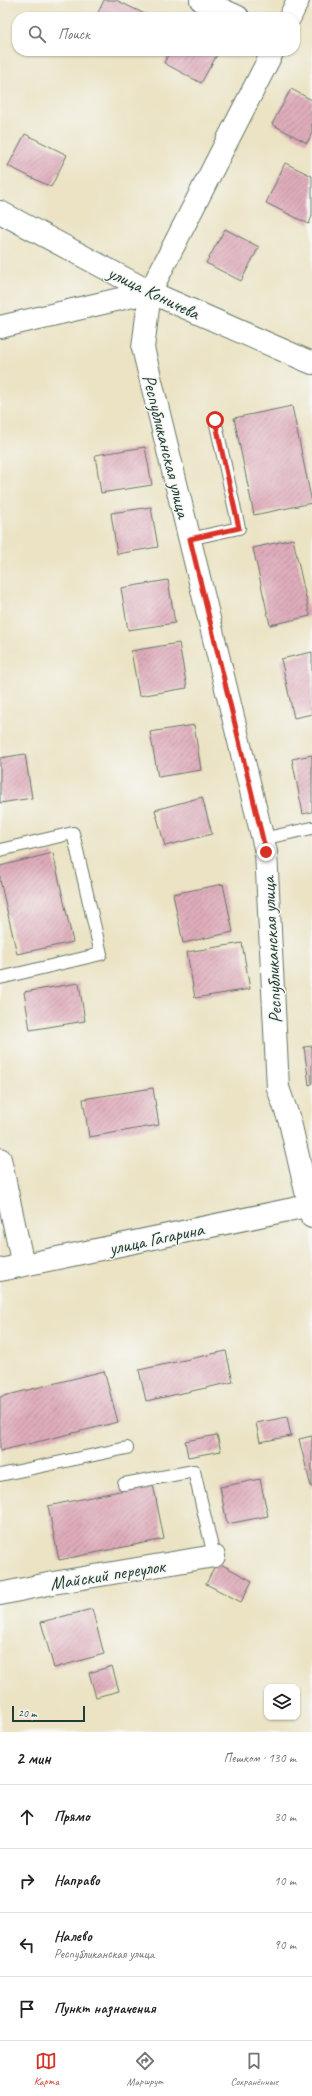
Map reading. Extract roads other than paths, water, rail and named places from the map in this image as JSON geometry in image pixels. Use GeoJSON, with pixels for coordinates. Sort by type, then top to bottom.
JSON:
{"type":"FeatureCollection","features":[{"type":"Feature","properties":{"kind":"street"},"geometry":{"type":"LineString","coordinates":[[201,0],[227,12]]}},
{"type":"Feature","properties":{"kind":"street"},"geometry":{"type":"LineString","coordinates":[[292,12],[298,0]]}},
{"type":"Feature","properties":{"kind":"street","name":"Республиканская улица"},"geometry":{"type":"LineString","coordinates":[[270,56],[150,292],[143,348],[266,852],[278,1088],[290,1122],[311,1210]]}},
{"type":"Feature","properties":{"kind":"street","name":"улица Коничева"},"geometry":{"type":"LineString","coordinates":[[0,212],[150,292],[312,363]]}},
{"type":"Feature","properties":{"kind":"street"},"geometry":{"type":"LineString","coordinates":[[0,327],[150,292]]}},
{"type":"Feature","properties":{"kind":"street"},"geometry":{"type":"LineString","coordinates":[[0,1159],[24,1265]]}},
{"type":"Feature","properties":{"kind":"street","name":"улица Гагарина"},"geometry":{"type":"LineString","coordinates":[[0,1270],[311,1210]]}},
{"type":"Feature","properties":{"kind":"street","name":"Майский переулок"},"geometry":{"type":"LineString","coordinates":[[0,1594],[53,1583],[214,1556]]}},
{"type":"Feature","properties":{"kind":"lane"},"geometry":{"type":"LineString","coordinates":[[190,539],[239,528],[215,420]]}},
{"type":"Feature","properties":{"kind":"lane"},"geometry":{"type":"LineString","coordinates":[[262,839],[312,828]]}},
{"type":"Feature","properties":{"kind":"lane"},"geometry":{"type":"LineString","coordinates":[[0,850],[73,833],[101,954],[0,978]]}},
{"type":"Feature","properties":{"kind":"lane"},"geometry":{"type":"LineString","coordinates":[[0,1475],[127,1448]]}},
{"type":"Feature","properties":{"kind":"lane"},"geometry":{"type":"LineString","coordinates":[[124,1484],[194,1471],[214,1556]]}}]}
